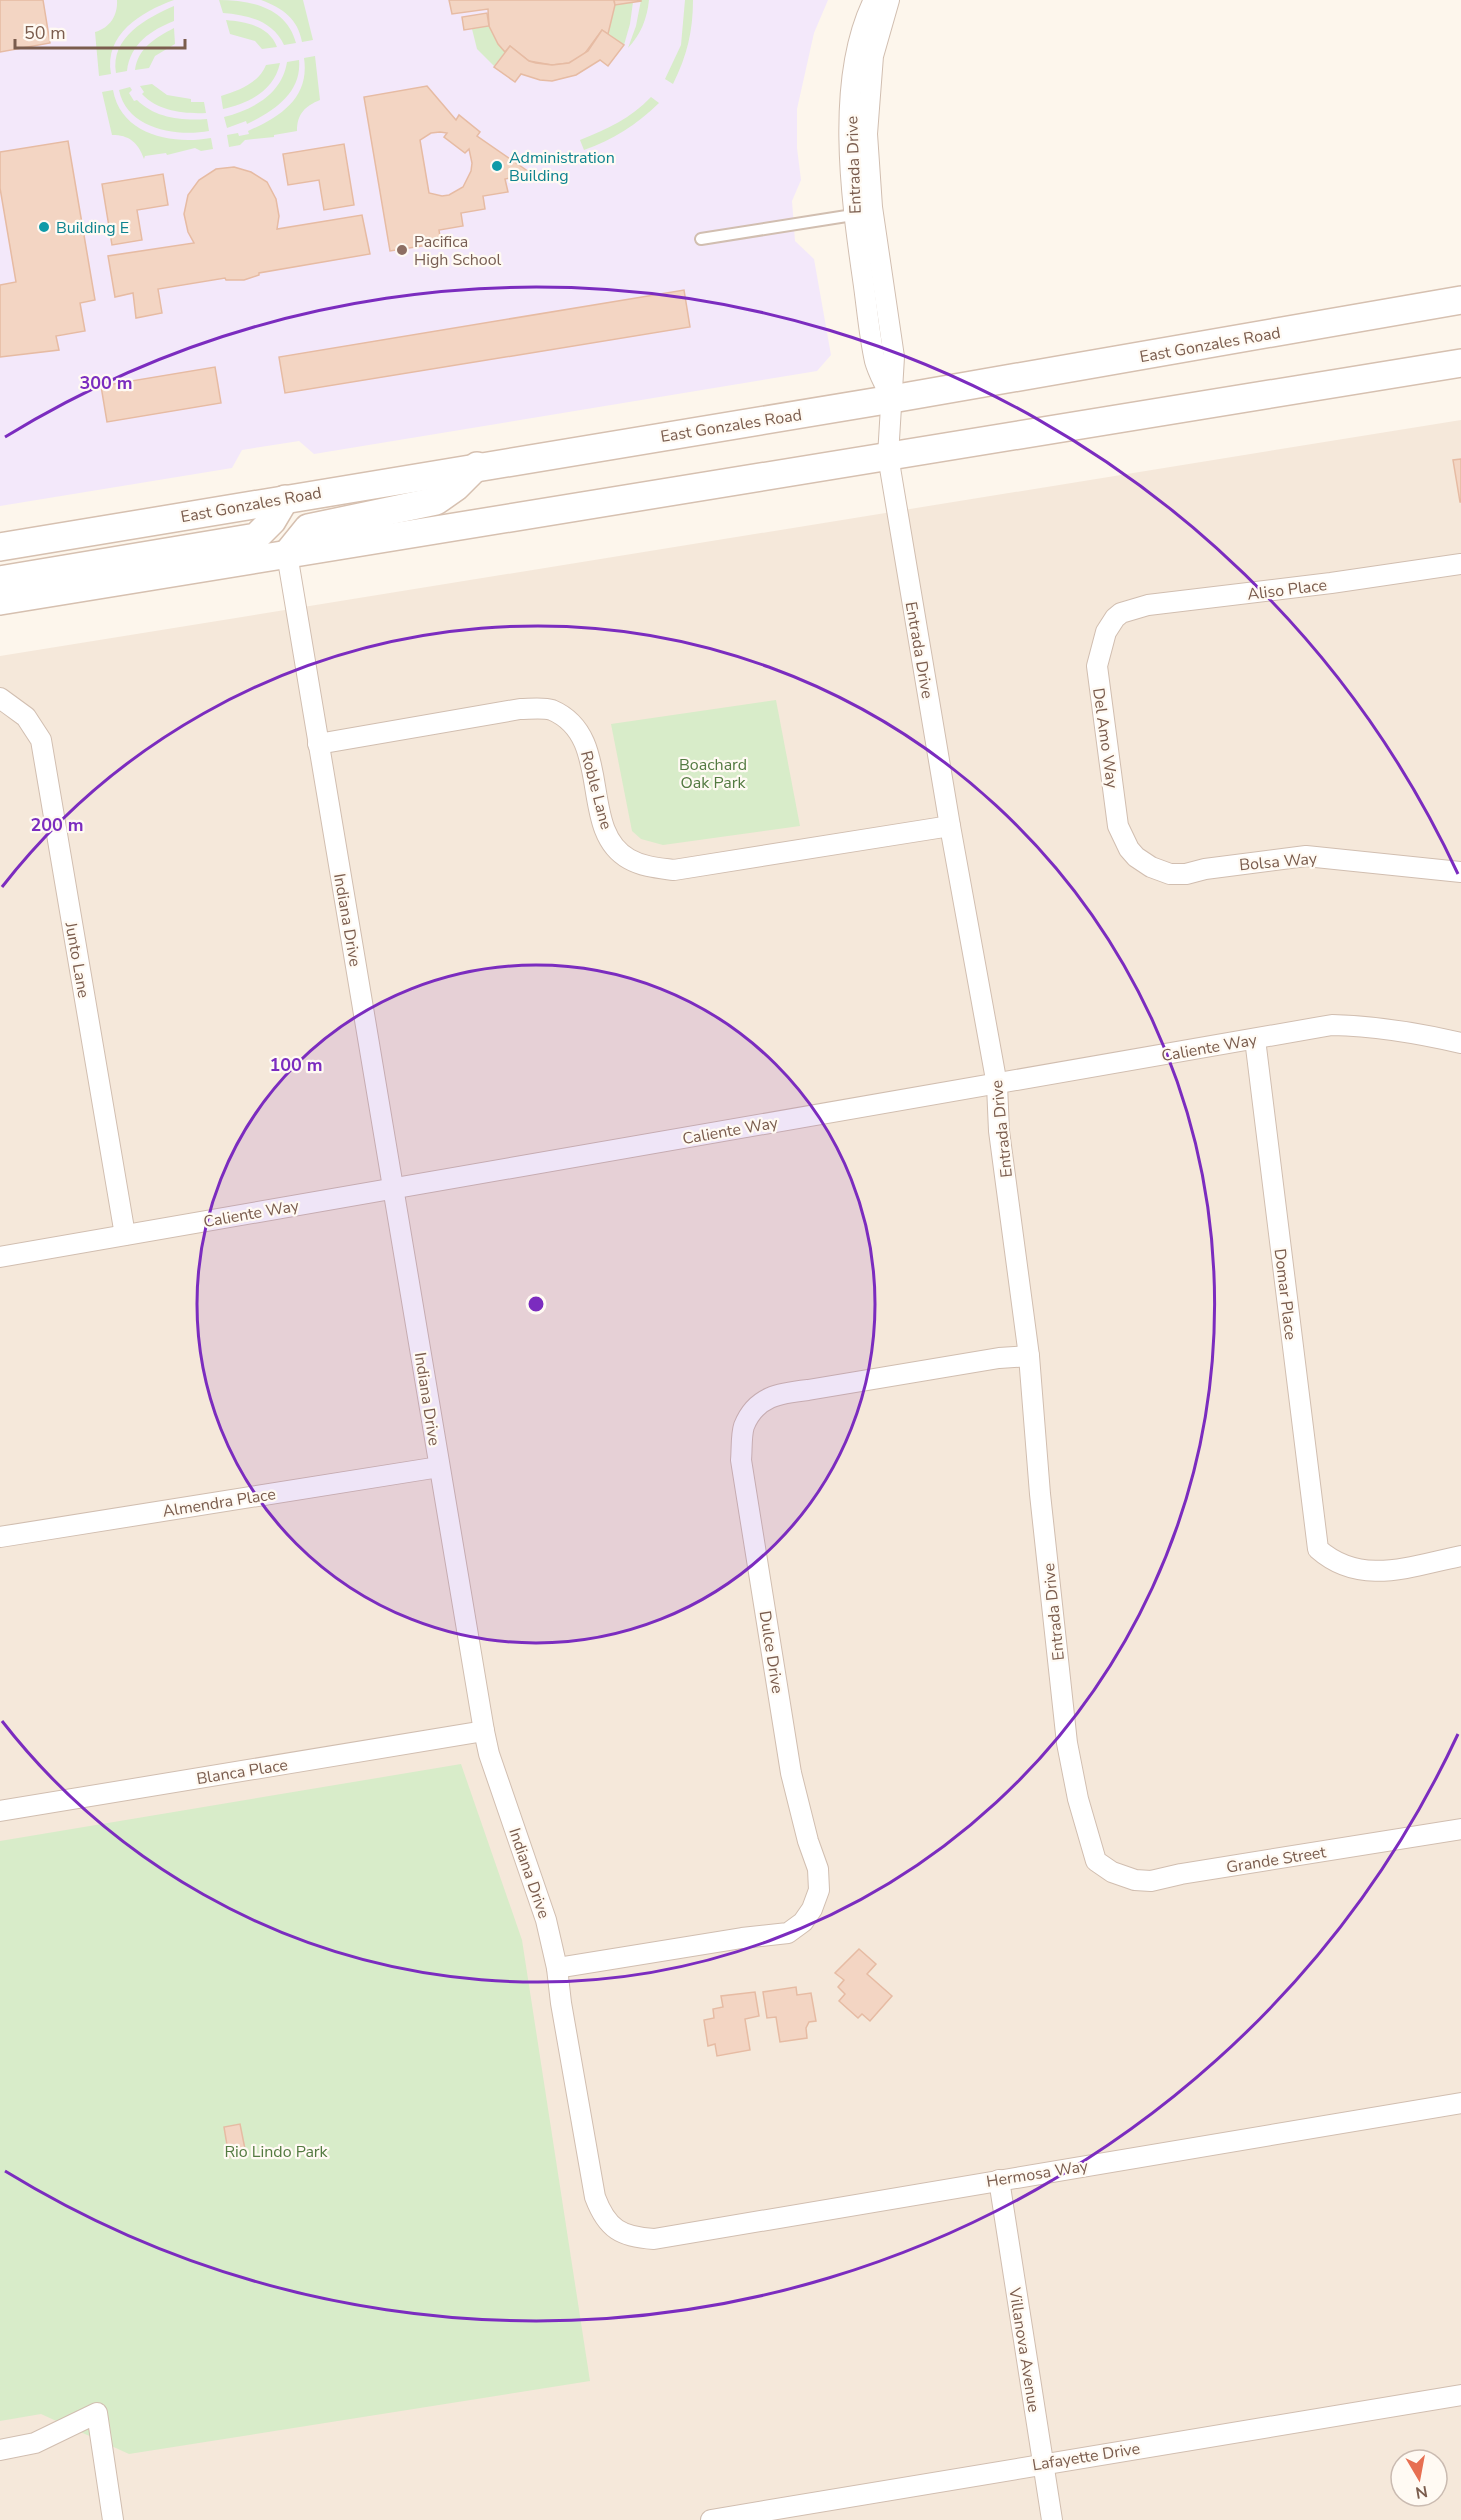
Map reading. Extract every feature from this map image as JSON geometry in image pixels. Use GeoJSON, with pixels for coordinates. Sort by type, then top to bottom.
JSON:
{"type":"FeatureCollection","features":[{"type":"Feature","properties":{"kind":"main road","name":"East Gonzales Road"},"geometry":{"type":"LineString","coordinates":[[0,547],[477,466],[892,399],[1461,300]]}},
{"type":"Feature","properties":{"kind":"main road"},"geometry":{"type":"LineString","coordinates":[[0,601],[1461,363]]}},
{"type":"Feature","properties":{"kind":"main road"},"geometry":{"type":"LineString","coordinates":[[287,554],[308,528],[436,501],[456,487],[477,466]]}},
{"type":"Feature","properties":{"kind":"main road"},"geometry":{"type":"LineString","coordinates":[[0,580],[256,537],[272,521],[285,499]]}},
{"type":"Feature","properties":{"kind":"street","name":"Entrada Drive"},"geometry":{"type":"LineString","coordinates":[[874,0],[868,11],[854,64],[849,142],[853,215],[876,362],[892,399]]}},
{"type":"Feature","properties":{"kind":"street","name":"Entrada Drive"},"geometry":{"type":"LineString","coordinates":[[889,0],[873,56],[867,135],[872,207],[894,357],[888,456],[950,826],[997,1085],[999,1131],[1029,1356],[1040,1494],[1067,1743],[1078,1799],[1096,1861]]}},
{"type":"Feature","properties":{"kind":"street","name":"Indiana Drive"},"geometry":{"type":"LineString","coordinates":[[287,554],[484,1731],[489,1754],[546,1920],[557,1968],[595,2197],[602,2215],[615,2230]]}},
{"type":"Feature","properties":{"kind":"street","name":"Aliso Place"},"geometry":{"type":"LineString","coordinates":[[1115,618],[1121,613],[1158,603],[1331,583],[1461,564]]}},
{"type":"Feature","properties":{"kind":"street","name":"Del Amo Way"},"geometry":{"type":"LineString","coordinates":[[1115,618],[1101,646],[1097,666],[1098,687],[1118,826],[1129,849],[1136,857]]}},
{"type":"Feature","properties":{"kind":"street","name":"Junto Lane"},"geometry":{"type":"LineString","coordinates":[[2,698],[26,717],[41,740],[125,1235]]}},
{"type":"Feature","properties":{"kind":"street","name":"Roble Lane"},"geometry":{"type":"LineString","coordinates":[[318,744],[520,709],[550,709],[567,719],[578,731],[589,751],[604,827],[614,846],[628,859],[648,867],[674,870],[950,826]]}},
{"type":"Feature","properties":{"kind":"street","name":"Bolsa Way"},"geometry":{"type":"LineString","coordinates":[[1136,857],[1150,867],[1170,874],[1186,874],[1205,869],[1306,856],[1461,872]]}},
{"type":"Feature","properties":{"kind":"street","name":"Caliente Way"},"geometry":{"type":"LineString","coordinates":[[0,1257],[1332,1025],[1409,1031],[1461,1043]]}},
{"type":"Feature","properties":{"kind":"street","name":"Domar Place"},"geometry":{"type":"LineString","coordinates":[[1255,1039],[1318,1550],[1330,1560],[1349,1569],[1375,1572],[1461,1556]]}},
{"type":"Feature","properties":{"kind":"street","name":"Dulce Drive"},"geometry":{"type":"LineString","coordinates":[[557,1968],[742,1938],[788,1933],[803,1922],[812,1909],[819,1890],[818,1869],[808,1841],[791,1773],[741,1460],[744,1426],[758,1405],[775,1393],[808,1390],[999,1358],[1029,1356]]}},
{"type":"Feature","properties":{"kind":"street","name":"Almendra Place"},"geometry":{"type":"LineString","coordinates":[[0,1537],[439,1467]]}},
{"type":"Feature","properties":{"kind":"street","name":"Blanca Place"},"geometry":{"type":"LineString","coordinates":[[0,1811],[484,1731]]}},
{"type":"Feature","properties":{"kind":"street","name":"Grande Street"},"geometry":{"type":"LineString","coordinates":[[1096,1861],[1128,1879],[1151,1881],[1193,1872],[1461,1829]]}},
{"type":"Feature","properties":{"kind":"street","name":"Hermosa Way"},"geometry":{"type":"LineString","coordinates":[[615,2230],[634,2238],[654,2239],[1461,2103]]}},
{"type":"Feature","properties":{"kind":"street","name":"Villanova Avenue"},"geometry":{"type":"LineString","coordinates":[[999,2180],[1052,2520]]}},
{"type":"Feature","properties":{"kind":"street","name":"Lafayette Drive"},"geometry":{"type":"LineString","coordinates":[[711,2520],[1461,2395]]}},
{"type":"Feature","properties":{"kind":"street"},"geometry":{"type":"LineString","coordinates":[[0,2450],[35,2444],[97,2413],[113,2520]]}},
{"type":"Feature","properties":{"kind":"lane"},"geometry":{"type":"LineString","coordinates":[[701,239],[853,215]]}},
{"type":"Feature","properties":{"kind":"shaded area","name":"Pacifica High School"},"geometry":{"type":"Polygon","coordinates":[[[0,0],[828,0],[814,33],[797,109],[797,148],[801,180],[792,201],[795,241],[814,259],[831,355],[817,371],[314,454],[299,441],[242,450],[232,468],[0,506],[0,0]]]}},
{"type":"Feature","properties":{"kind":"shaded area"},"geometry":{"type":"Polygon","coordinates":[[[1461,420],[1461,2520],[0,2520],[0,656],[1461,420]]]}},
{"type":"Feature","properties":{"kind":"green space"},"geometry":{"type":"Polygon","coordinates":[[[117,0],[174,0],[149,11],[128,26],[113,47],[110,60],[111,74],[99,76],[95,32],[112,20],[117,0]]]}},
{"type":"Feature","properties":{"kind":"green space"},"geometry":{"type":"Polygon","coordinates":[[[219,0],[244,2],[266,8],[285,22],[296,43],[284,45],[273,30],[259,21],[242,15],[223,13],[219,0]]]}},
{"type":"Feature","properties":{"kind":"green space"},"geometry":{"type":"Polygon","coordinates":[[[261,0],[303,0],[313,40],[302,42],[297,27],[288,15],[261,0]]]}},
{"type":"Feature","properties":{"kind":"green space"},"geometry":{"type":"Polygon","coordinates":[[[641,0],[649,0],[647,14],[640,32],[628,48],[636,26],[641,0]]]}},
{"type":"Feature","properties":{"kind":"green space"},"geometry":{"type":"Polygon","coordinates":[[[685,0],[693,0],[692,22],[682,63],[673,84],[665,79],[681,45],[685,0]]]}},
{"type":"Feature","properties":{"kind":"green space"},"geometry":{"type":"Polygon","coordinates":[[[633,2],[624,45],[608,34],[615,5],[633,2]]]}},
{"type":"Feature","properties":{"kind":"green space"},"geometry":{"type":"Polygon","coordinates":[[[174,6],[174,21],[143,39],[132,53],[127,71],[116,73],[116,60],[125,39],[142,23],[174,6]]]}},
{"type":"Feature","properties":{"kind":"green space"},"geometry":{"type":"Polygon","coordinates":[[[226,20],[262,29],[277,47],[262,49],[255,41],[230,34],[226,20]]]}},
{"type":"Feature","properties":{"kind":"green space"},"geometry":{"type":"Polygon","coordinates":[[[489,26],[505,52],[494,66],[477,49],[472,29],[489,26]]]}},
{"type":"Feature","properties":{"kind":"green space"},"geometry":{"type":"Polygon","coordinates":[[[174,28],[175,44],[155,56],[149,68],[135,70],[148,44],[174,28]]]}},
{"type":"Feature","properties":{"kind":"green space"},"geometry":{"type":"Polygon","coordinates":[[[315,56],[320,100],[310,105],[300,115],[297,131],[274,135],[274,137],[245,140],[240,145],[229,147],[227,135],[249,134],[248,131],[271,119],[290,104],[302,84],[305,72],[304,58],[315,56]]]}},
{"type":"Feature","properties":{"kind":"green space"},"geometry":{"type":"Polygon","coordinates":[[[299,60],[296,82],[284,100],[247,124],[246,121],[227,128],[224,117],[256,105],[279,83],[287,62],[299,60]]]}},
{"type":"Feature","properties":{"kind":"green space"},"geometry":{"type":"Polygon","coordinates":[[[280,63],[272,81],[259,94],[223,109],[221,96],[241,89],[253,81],[266,65],[280,63]]]}},
{"type":"Feature","properties":{"kind":"green space"},"geometry":{"type":"Polygon","coordinates":[[[152,84],[167,95],[191,99],[191,102],[204,102],[206,113],[180,112],[163,108],[148,100],[142,94],[144,92],[140,86],[152,84]]]}},
{"type":"Feature","properties":{"kind":"green space"},"geometry":{"type":"Polygon","coordinates":[[[130,87],[132,90],[129,93],[134,101],[137,100],[152,111],[169,117],[207,119],[209,131],[182,133],[142,122],[124,103],[119,90],[130,87]]]}},
{"type":"Feature","properties":{"kind":"green space"},"geometry":{"type":"Polygon","coordinates":[[[113,90],[118,105],[137,127],[165,138],[196,140],[211,138],[213,149],[201,151],[195,148],[167,155],[166,153],[145,156],[144,159],[139,148],[128,138],[112,135],[102,92],[113,90]]]}},
{"type":"Feature","properties":{"kind":"green space"},"geometry":{"type":"Polygon","coordinates":[[[651,97],[659,103],[642,118],[614,137],[584,150],[580,140],[618,122],[651,97]]]}},
{"type":"Feature","properties":{"kind":"green space","name":"Boachard Oak Park"},"geometry":{"type":"Polygon","coordinates":[[[776,700],[800,826],[663,845],[641,839],[632,831],[611,724],[776,700]]]}},
{"type":"Feature","properties":{"kind":"green space","name":"Rio Lindo Park"},"geometry":{"type":"Polygon","coordinates":[[[461,1764],[522,1940],[590,2381],[129,2454],[41,2414],[0,2421],[0,1841],[461,1764]]]}},
{"type":"Feature","properties":{"kind":"building"},"geometry":{"type":"Polygon","coordinates":[[[0,0],[43,0],[50,43],[0,52],[0,0]]]}},
{"type":"Feature","properties":{"kind":"building"},"geometry":{"type":"Polygon","coordinates":[[[449,0],[614,0],[615,5],[608,34],[602,30],[583,56],[569,63],[552,65],[529,61],[510,46],[505,52],[489,26],[488,9],[452,14],[449,0]]]}},
{"type":"Feature","properties":{"kind":"building"},"geometry":{"type":"Polygon","coordinates":[[[614,0],[641,0],[641,1],[615,5],[614,0]]]}},
{"type":"Feature","properties":{"kind":"building"},"geometry":{"type":"Polygon","coordinates":[[[487,13],[489,26],[464,30],[462,17],[487,13]]]}},
{"type":"Feature","properties":{"kind":"building"},"geometry":{"type":"Polygon","coordinates":[[[602,30],[624,45],[608,66],[600,60],[576,75],[552,81],[521,74],[515,82],[494,67],[510,46],[529,61],[552,65],[569,63],[588,51],[602,30]]]}},
{"type":"Feature","properties":{"kind":"building","name":"Administration Building"},"geometry":{"type":"Polygon","coordinates":[[[427,86],[456,120],[459,115],[480,132],[477,136],[532,174],[505,179],[508,192],[483,196],[485,209],[461,213],[463,226],[439,230],[441,243],[390,251],[364,97],[427,86]],[[431,133],[420,140],[429,193],[442,196],[449,195],[463,187],[471,171],[472,163],[469,149],[465,153],[444,137],[447,133],[431,133]]]}},
{"type":"Feature","properties":{"kind":"building","name":"Building E"},"geometry":{"type":"Polygon","coordinates":[[[68,141],[95,300],[80,303],[85,331],[56,336],[59,350],[0,357],[0,285],[16,282],[0,188],[0,152],[68,141]]]}},
{"type":"Feature","properties":{"kind":"building"},"geometry":{"type":"Polygon","coordinates":[[[344,144],[354,205],[324,210],[319,180],[288,185],[283,154],[344,144]]]}},
{"type":"Feature","properties":{"kind":"building"},"geometry":{"type":"Polygon","coordinates":[[[234,167],[251,172],[267,182],[276,199],[279,216],[277,229],[362,215],[370,254],[259,273],[259,275],[244,280],[226,280],[225,278],[158,289],[162,313],[136,318],[133,293],[115,297],[108,256],[194,243],[188,232],[184,214],[188,195],[199,180],[216,169],[234,167]]]}},
{"type":"Feature","properties":{"kind":"building"},"geometry":{"type":"Polygon","coordinates":[[[163,174],[168,205],[137,210],[142,240],[112,245],[102,184],[163,174]]]}},
{"type":"Feature","properties":{"kind":"building"},"geometry":{"type":"Polygon","coordinates":[[[684,290],[690,327],[285,393],[279,357],[684,290]]]}},
{"type":"Feature","properties":{"kind":"building"},"geometry":{"type":"Polygon","coordinates":[[[215,367],[221,403],[107,422],[101,386],[215,367]]]}},
{"type":"Feature","properties":{"kind":"building"},"geometry":{"type":"Polygon","coordinates":[[[1461,459],[1461,502],[1460,502],[1453,460],[1461,459]]]}},
{"type":"Feature","properties":{"kind":"building"},"geometry":{"type":"Polygon","coordinates":[[[859,1949],[876,1964],[867,1974],[892,1996],[870,2021],[862,2014],[858,2018],[839,2001],[845,1994],[838,1987],[844,1980],[835,1973],[859,1949]]]}},
{"type":"Feature","properties":{"kind":"building"},"geometry":{"type":"Polygon","coordinates":[[[796,1987],[797,1995],[811,1993],[816,2021],[809,2022],[806,2028],[807,2038],[780,2042],[776,2017],[767,2018],[763,1992],[796,1987]]]}},
{"type":"Feature","properties":{"kind":"building"},"geometry":{"type":"Polygon","coordinates":[[[755,1992],[759,2016],[745,2019],[750,2050],[717,2056],[715,2044],[708,2046],[704,2020],[714,2018],[713,2009],[723,2007],[721,1996],[755,1992]]]}},
{"type":"Feature","properties":{"kind":"building"},"geometry":{"type":"Polygon","coordinates":[[[240,2124],[246,2154],[229,2157],[224,2127],[240,2124]]]}},
{"type":"Feature","properties":{"kind":"place","name":"Administration Building"},"geometry":{"type":"Point","coordinates":[497,166]}},
{"type":"Feature","properties":{"kind":"place","name":"Building E"},"geometry":{"type":"Point","coordinates":[44,227]}},
{"type":"Feature","properties":{"kind":"place","name":"Pacifica High School"},"geometry":{"type":"Point","coordinates":[402,250]}}]}
